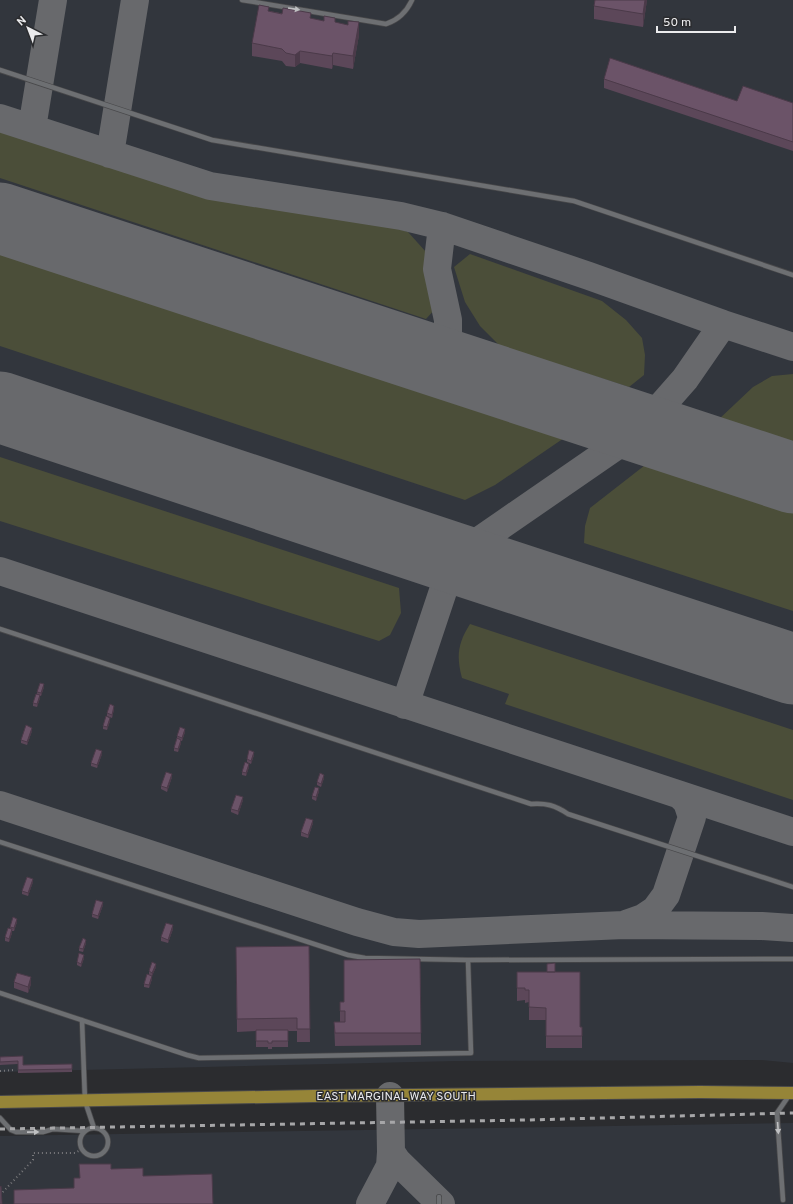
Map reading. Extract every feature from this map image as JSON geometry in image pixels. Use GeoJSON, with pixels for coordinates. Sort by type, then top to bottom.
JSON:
{"type":"FeatureCollection","features":[{"type":"Feature","properties":{"kind":"main road","name":"EAST MARGINAL WAY SOUTH"},"geometry":{"type":"LineString","coordinates":[[0,1102],[314,1096],[700,1092],[792,1094]]}},
{"type":"Feature","properties":{"kind":"lane"},"geometry":{"type":"LineString","coordinates":[[242,0],[386,24],[393,22],[399,17],[407,9],[412,0]]}},
{"type":"Feature","properties":{"kind":"lane"},"geometry":{"type":"LineString","coordinates":[[0,70],[212,140],[574,200],[793,274]]}},
{"type":"Feature","properties":{"kind":"lane"},"geometry":{"type":"LineString","coordinates":[[0,629],[531,804],[544,803],[559,808],[568,814],[793,886]]}},
{"type":"Feature","properties":{"kind":"lane"},"geometry":{"type":"LineString","coordinates":[[0,842],[348,956],[365,958],[468,960],[793,959]]}},
{"type":"Feature","properties":{"kind":"lane"},"geometry":{"type":"LineString","coordinates":[[0,993],[199,1058],[471,1053],[468,960]]}},
{"type":"Feature","properties":{"kind":"lane"},"geometry":{"type":"LineString","coordinates":[[82,1020],[85,1101],[94,1128]]}},
{"type":"Feature","properties":{"kind":"lane"},"geometry":{"type":"LineString","coordinates":[[783,1200],[777,1113],[792,1094]]}},
{"type":"Feature","properties":{"kind":"lane"},"geometry":{"type":"LineString","coordinates":[[0,1118],[11,1130],[16,1132],[44,1132],[54,1129],[85,1132],[94,1128],[102,1131],[107,1138],[108,1142],[102,1154],[94,1156],[85,1153],[82,1149],[80,1140],[85,1132]]}},
{"type":"Feature","properties":{"kind":"lane"},"geometry":{"type":"LineString","coordinates":[[439,1197],[439,1204]]}},
{"type":"Feature","properties":{"kind":"path"},"geometry":{"type":"LineString","coordinates":[[0,1070],[14,1070]]}},
{"type":"Feature","properties":{"kind":"path"},"geometry":{"type":"LineString","coordinates":[[0,1195],[33,1160],[33,1154],[76,1153],[82,1149]]}},
{"type":"Feature","properties":{"kind":"shaded area"},"geometry":{"type":"Polygon","coordinates":[[[0,0],[793,0],[793,1063],[762,1060],[456,1061],[0,1072],[0,0]]]}},
{"type":"Feature","properties":{"kind":"shaded area"},"geometry":{"type":"Polygon","coordinates":[[[793,1123],[793,1204],[0,1204],[0,1136],[793,1123]]]}},
{"type":"Feature","properties":{"kind":"green space"},"geometry":{"type":"Polygon","coordinates":[[[0,132],[201,197],[386,225],[408,232],[426,252],[434,293],[435,309],[426,319],[0,178],[0,132]]]}},
{"type":"Feature","properties":{"kind":"green space"},"geometry":{"type":"Polygon","coordinates":[[[0,252],[567,436],[495,485],[465,500],[0,346],[0,252]]]}},
{"type":"Feature","properties":{"kind":"green space"},"geometry":{"type":"Polygon","coordinates":[[[470,254],[602,301],[626,320],[642,338],[645,355],[644,375],[629,387],[500,346],[480,326],[465,302],[454,267],[470,254]]]}},
{"type":"Feature","properties":{"kind":"green space"},"geometry":{"type":"Polygon","coordinates":[[[793,374],[793,447],[717,421],[753,387],[772,376],[793,374]]]}},
{"type":"Feature","properties":{"kind":"green space"},"geometry":{"type":"Polygon","coordinates":[[[0,457],[399,588],[401,613],[390,635],[379,641],[0,521],[0,457]]]}},
{"type":"Feature","properties":{"kind":"green space"},"geometry":{"type":"Polygon","coordinates":[[[649,462],[793,510],[793,611],[584,543],[585,526],[590,508],[649,462]]]}},
{"type":"Feature","properties":{"kind":"green space"},"geometry":{"type":"Polygon","coordinates":[[[470,624],[793,730],[793,800],[505,704],[509,694],[462,678],[459,663],[459,650],[463,637],[470,624]]]}},
{"type":"Feature","properties":{"kind":"building"},"geometry":{"type":"Polygon","coordinates":[[[595,0],[645,0],[643,14],[594,6],[595,0]]]}},
{"type":"Feature","properties":{"kind":"building"},"geometry":{"type":"Polygon","coordinates":[[[259,5],[269,7],[268,11],[282,14],[283,8],[311,13],[310,18],[324,21],[324,16],[335,18],[335,22],[348,25],[348,21],[359,22],[353,56],[333,53],[332,56],[300,51],[295,55],[286,53],[282,49],[252,43],[259,5]]]}},
{"type":"Feature","properties":{"kind":"building"},"geometry":{"type":"Polygon","coordinates":[[[610,58],[737,101],[743,86],[793,103],[793,142],[604,79],[610,58]]]}},
{"type":"Feature","properties":{"kind":"building"},"geometry":{"type":"Polygon","coordinates":[[[40,683],[44,684],[41,693],[37,692],[40,683]]]}},
{"type":"Feature","properties":{"kind":"building"},"geometry":{"type":"Polygon","coordinates":[[[36,694],[40,695],[37,704],[33,703],[36,694]]]}},
{"type":"Feature","properties":{"kind":"building"},"geometry":{"type":"Polygon","coordinates":[[[110,704],[114,706],[112,715],[107,713],[110,704]]]}},
{"type":"Feature","properties":{"kind":"building"},"geometry":{"type":"Polygon","coordinates":[[[106,716],[110,718],[107,727],[103,726],[106,716]]]}},
{"type":"Feature","properties":{"kind":"building"},"geometry":{"type":"Polygon","coordinates":[[[26,725],[32,728],[27,742],[21,740],[26,725]]]}},
{"type":"Feature","properties":{"kind":"building"},"geometry":{"type":"Polygon","coordinates":[[[180,727],[185,729],[182,738],[177,736],[180,727]]]}},
{"type":"Feature","properties":{"kind":"building"},"geometry":{"type":"Polygon","coordinates":[[[177,738],[181,740],[178,749],[174,748],[177,738]]]}},
{"type":"Feature","properties":{"kind":"building"},"geometry":{"type":"Polygon","coordinates":[[[96,749],[102,751],[97,765],[91,763],[96,749]]]}},
{"type":"Feature","properties":{"kind":"building"},"geometry":{"type":"Polygon","coordinates":[[[249,750],[254,752],[251,761],[247,759],[249,750]]]}},
{"type":"Feature","properties":{"kind":"building"},"geometry":{"type":"Polygon","coordinates":[[[245,762],[249,764],[246,773],[242,772],[245,762]]]}},
{"type":"Feature","properties":{"kind":"building"},"geometry":{"type":"Polygon","coordinates":[[[166,772],[172,774],[167,788],[161,786],[166,772]]]}},
{"type":"Feature","properties":{"kind":"building"},"geometry":{"type":"Polygon","coordinates":[[[320,773],[324,775],[321,784],[317,782],[320,773]]]}},
{"type":"Feature","properties":{"kind":"building"},"geometry":{"type":"Polygon","coordinates":[[[315,787],[319,788],[316,797],[312,796],[315,787]]]}},
{"type":"Feature","properties":{"kind":"building"},"geometry":{"type":"Polygon","coordinates":[[[236,795],[243,797],[238,811],[231,809],[236,795]]]}},
{"type":"Feature","properties":{"kind":"building"},"geometry":{"type":"Polygon","coordinates":[[[306,818],[313,820],[308,835],[301,832],[306,818]]]}},
{"type":"Feature","properties":{"kind":"building"},"geometry":{"type":"Polygon","coordinates":[[[27,877],[33,879],[28,893],[22,891],[27,877]]]}},
{"type":"Feature","properties":{"kind":"building"},"geometry":{"type":"Polygon","coordinates":[[[96,900],[103,902],[98,916],[92,914],[96,900]]]}},
{"type":"Feature","properties":{"kind":"building"},"geometry":{"type":"Polygon","coordinates":[[[13,917],[17,919],[14,928],[10,927],[13,917]]]}},
{"type":"Feature","properties":{"kind":"building"},"geometry":{"type":"Polygon","coordinates":[[[166,923],[173,925],[168,940],[161,937],[166,923]]]}},
{"type":"Feature","properties":{"kind":"building"},"geometry":{"type":"Polygon","coordinates":[[[8,928],[12,929],[9,939],[5,937],[8,928]]]}},
{"type":"Feature","properties":{"kind":"building"},"geometry":{"type":"Polygon","coordinates":[[[83,938],[86,940],[83,949],[79,948],[83,938]]]}},
{"type":"Feature","properties":{"kind":"building"},"geometry":{"type":"Polygon","coordinates":[[[309,946],[310,1029],[297,1029],[297,1018],[237,1019],[236,947],[309,946]]]}},
{"type":"Feature","properties":{"kind":"building"},"geometry":{"type":"Polygon","coordinates":[[[79,953],[84,955],[81,964],[77,962],[79,953]]]}},
{"type":"Feature","properties":{"kind":"building"},"geometry":{"type":"Polygon","coordinates":[[[420,959],[421,1033],[335,1033],[334,1022],[345,1022],[345,1011],[340,1011],[340,1002],[344,1002],[344,960],[420,959]]]}},
{"type":"Feature","properties":{"kind":"building"},"geometry":{"type":"Polygon","coordinates":[[[152,962],[156,964],[152,973],[149,971],[152,962]]]}},
{"type":"Feature","properties":{"kind":"building"},"geometry":{"type":"Polygon","coordinates":[[[555,963],[555,972],[547,972],[547,964],[555,963]]]}},
{"type":"Feature","properties":{"kind":"building"},"geometry":{"type":"Polygon","coordinates":[[[517,972],[580,972],[580,1027],[582,1027],[582,1036],[546,1036],[546,1008],[529,1007],[529,990],[525,990],[525,988],[517,988],[517,972]]]}},
{"type":"Feature","properties":{"kind":"building"},"geometry":{"type":"Polygon","coordinates":[[[17,973],[31,977],[28,987],[14,982],[17,973]]]}},
{"type":"Feature","properties":{"kind":"building"},"geometry":{"type":"Polygon","coordinates":[[[147,974],[152,976],[149,985],[144,984],[147,974]]]}},
{"type":"Feature","properties":{"kind":"building"},"geometry":{"type":"Polygon","coordinates":[[[256,1030],[288,1030],[288,1041],[272,1041],[272,1043],[268,1043],[268,1041],[256,1041],[256,1030]]]}},
{"type":"Feature","properties":{"kind":"building"},"geometry":{"type":"Polygon","coordinates":[[[23,1056],[23,1065],[72,1064],[72,1069],[18,1070],[18,1061],[0,1062],[0,1057],[23,1056]]]}},
{"type":"Feature","properties":{"kind":"building"},"geometry":{"type":"Polygon","coordinates":[[[79,1164],[111,1164],[111,1169],[143,1168],[143,1176],[212,1174],[213,1204],[14,1204],[14,1190],[74,1188],[74,1178],[80,1178],[79,1164]]]}},
{"type":"Feature","properties":{"kind":"building"},"geometry":{"type":"Polygon","coordinates":[[[1,1186],[2,1204],[0,1204],[0,1187],[1,1186]]]}},
{"type":"Feature","properties":{"kind":"taxiway"},"geometry":{"type":"LineString","coordinates":[[32,128],[53,0]]}},
{"type":"Feature","properties":{"kind":"taxiway"},"geometry":{"type":"LineString","coordinates":[[110,154],[135,0]]}},
{"type":"Feature","properties":{"kind":"taxiway"},"geometry":{"type":"LineString","coordinates":[[0,118],[210,186],[401,216],[442,226],[793,347]]}},
{"type":"Feature","properties":{"kind":"taxiway"},"geometry":{"type":"LineString","coordinates":[[442,226],[437,269],[448,320],[448,366]]}},
{"type":"Feature","properties":{"kind":"taxiway"},"geometry":{"type":"LineString","coordinates":[[405,705],[454,558],[641,429],[685,379],[723,324]]}},
{"type":"Feature","properties":{"kind":"taxiway"},"geometry":{"type":"LineString","coordinates":[[0,571],[793,832]]}},
{"type":"Feature","properties":{"kind":"taxiway"},"geometry":{"type":"LineString","coordinates":[[626,924],[643,918],[655,910],[666,895],[692,817],[687,802],[680,795]]}},
{"type":"Feature","properties":{"kind":"taxiway"},"geometry":{"type":"LineString","coordinates":[[0,805],[357,922],[394,932],[419,934],[624,925],[762,926],[793,928]]}},
{"type":"Feature","properties":{"kind":"taxiway"},"geometry":{"type":"LineString","coordinates":[[390,1096],[391,1152],[397,1161],[441,1204]]}},
{"type":"Feature","properties":{"kind":"taxiway"},"geometry":{"type":"LineString","coordinates":[[370,1204],[390,1166],[391,1152]]}},
{"type":"Feature","properties":{"kind":"runway"},"geometry":{"type":"LineString","coordinates":[[0,218],[793,478]]}},
{"type":"Feature","properties":{"kind":"runway"},"geometry":{"type":"LineString","coordinates":[[0,407],[793,669]]}},
{"type":"Feature","properties":{"kind":"railway"},"geometry":{"type":"LineString","coordinates":[[0,1129],[527,1120],[793,1113]]}}]}
